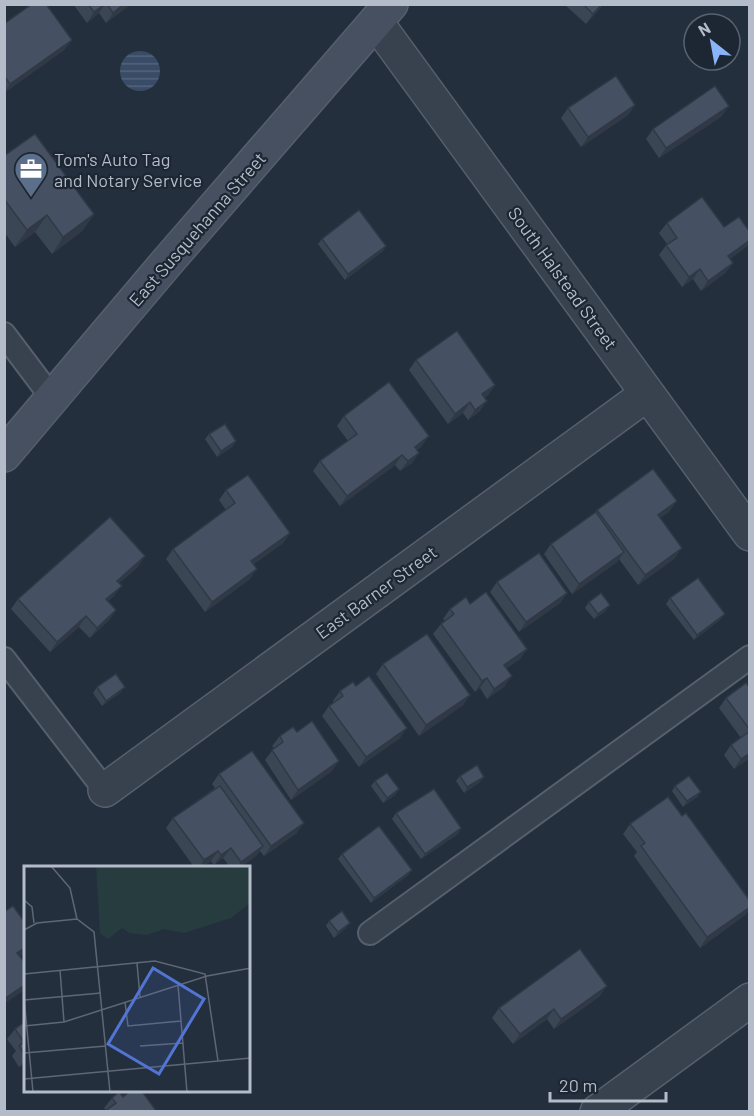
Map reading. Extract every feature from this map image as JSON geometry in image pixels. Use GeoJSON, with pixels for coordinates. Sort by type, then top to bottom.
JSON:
{"type":"FeatureCollection","features":[{"type":"Feature","properties":{"kind":"main road","name":"East Susquehanna Street"},"geometry":{"type":"LineString","coordinates":[[4,454],[383,13]]}},
{"type":"Feature","properties":{"kind":"street","name":"South Halstead Street"},"geometry":{"type":"LineString","coordinates":[[383,13],[647,394],[750,534]]}},
{"type":"Feature","properties":{"kind":"street","name":"East Barner Street"},"geometry":{"type":"LineString","coordinates":[[105,790],[647,394]]}},
{"type":"Feature","properties":{"kind":"street"},"geometry":{"type":"LineString","coordinates":[[597,1112],[750,1000]]}},
{"type":"Feature","properties":{"kind":"lane"},"geometry":{"type":"LineString","coordinates":[[4,334],[53,399]]}},
{"type":"Feature","properties":{"kind":"lane"},"geometry":{"type":"LineString","coordinates":[[370,933],[750,657]]}},
{"type":"Feature","properties":{"kind":"lane"},"geometry":{"type":"LineString","coordinates":[[4,659],[105,790]]}},
{"type":"Feature","properties":{"kind":"water"},"geometry":{"type":"Polygon","coordinates":[[[140,51],[154,57],[160,71],[154,85],[140,91],[126,85],[120,71],[126,57],[140,51]]]}},
{"type":"Feature","properties":{"kind":"building"},"geometry":{"type":"Polygon","coordinates":[[[32,4],[46,4],[72,40],[10,84],[4,76],[4,24],[32,4]]]}},
{"type":"Feature","properties":{"kind":"building"},"geometry":{"type":"Polygon","coordinates":[[[88,4],[105,4],[94,12],[88,4]]]}},
{"type":"Feature","properties":{"kind":"building"},"geometry":{"type":"Polygon","coordinates":[[[107,4],[124,4],[113,13],[107,4]]]}},
{"type":"Feature","properties":{"kind":"building"},"geometry":{"type":"Polygon","coordinates":[[[583,4],[602,4],[593,14],[583,4]]]}},
{"type":"Feature","properties":{"kind":"building"},"geometry":{"type":"Polygon","coordinates":[[[616,76],[635,105],[588,137],[568,108],[616,76]]]}},
{"type":"Feature","properties":{"kind":"building"},"geometry":{"type":"Polygon","coordinates":[[[715,86],[729,106],[666,148],[653,129],[715,86]]]}},
{"type":"Feature","properties":{"kind":"building"},"geometry":{"type":"Polygon","coordinates":[[[35,134],[94,214],[63,237],[47,215],[27,230],[4,199],[4,156],[35,134]]]}},
{"type":"Feature","properties":{"kind":"building"},"geometry":{"type":"Polygon","coordinates":[[[702,197],[724,227],[739,217],[750,232],[750,240],[728,256],[733,263],[708,281],[700,269],[689,277],[666,245],[677,238],[667,223],[702,197]]]}},
{"type":"Feature","properties":{"kind":"building"},"geometry":{"type":"Polygon","coordinates":[[[359,210],[386,246],[348,274],[322,239],[359,210]]]}},
{"type":"Feature","properties":{"kind":"building"},"geometry":{"type":"Polygon","coordinates":[[[457,331],[495,385],[482,394],[487,401],[475,410],[470,402],[455,414],[416,360],[457,331]]]}},
{"type":"Feature","properties":{"kind":"building"},"geometry":{"type":"Polygon","coordinates":[[[389,382],[429,436],[415,447],[419,453],[408,461],[402,455],[347,496],[320,461],[357,434],[344,416],[389,382]]]}},
{"type":"Feature","properties":{"kind":"building"},"geometry":{"type":"Polygon","coordinates":[[[225,424],[236,441],[221,451],[209,434],[225,424]]]}},
{"type":"Feature","properties":{"kind":"building"},"geometry":{"type":"Polygon","coordinates":[[[653,469],[677,501],[658,515],[682,548],[645,575],[597,510],[653,469]]]}},
{"type":"Feature","properties":{"kind":"building"},"geometry":{"type":"Polygon","coordinates":[[[248,475],[290,533],[251,561],[257,569],[212,602],[173,549],[235,503],[226,490],[248,475]]]}},
{"type":"Feature","properties":{"kind":"building"},"geometry":{"type":"Polygon","coordinates":[[[596,512],[624,552],[579,584],[551,544],[596,512]]]}},
{"type":"Feature","properties":{"kind":"building"},"geometry":{"type":"Polygon","coordinates":[[[110,517],[145,556],[117,581],[122,586],[106,599],[116,610],[97,628],[86,616],[57,642],[18,599],[110,517]]]}},
{"type":"Feature","properties":{"kind":"building"},"geometry":{"type":"Polygon","coordinates":[[[539,553],[567,593],[526,622],[497,582],[539,553]]]}},
{"type":"Feature","properties":{"kind":"building"},"geometry":{"type":"Polygon","coordinates":[[[698,578],[725,614],[697,635],[670,598],[698,578]]]}},
{"type":"Feature","properties":{"kind":"building"},"geometry":{"type":"Polygon","coordinates":[[[486,592],[527,649],[504,665],[512,676],[494,689],[487,678],[482,681],[441,624],[454,614],[450,609],[466,597],[470,604],[486,592]]]}},
{"type":"Feature","properties":{"kind":"building"},"geometry":{"type":"Polygon","coordinates":[[[601,593],[610,605],[598,614],[589,602],[601,593]]]}},
{"type":"Feature","properties":{"kind":"building"},"geometry":{"type":"Polygon","coordinates":[[[427,634],[470,695],[426,725],[383,664],[427,634]]]}},
{"type":"Feature","properties":{"kind":"building"},"geometry":{"type":"Polygon","coordinates":[[[116,674],[125,687],[106,701],[97,687],[116,674]]]}},
{"type":"Feature","properties":{"kind":"building"},"geometry":{"type":"Polygon","coordinates":[[[369,676],[407,728],[366,757],[329,706],[343,696],[340,691],[353,682],[356,686],[369,676]]]}},
{"type":"Feature","properties":{"kind":"building"},"geometry":{"type":"Polygon","coordinates":[[[746,683],[750,688],[750,730],[726,698],[746,683]]]}},
{"type":"Feature","properties":{"kind":"building"},"geometry":{"type":"Polygon","coordinates":[[[312,721],[339,761],[298,790],[272,750],[283,742],[280,736],[293,727],[297,732],[312,721]]]}},
{"type":"Feature","properties":{"kind":"building"},"geometry":{"type":"Polygon","coordinates":[[[750,731],[750,753],[741,759],[731,745],[750,731]]]}},
{"type":"Feature","properties":{"kind":"building"},"geometry":{"type":"Polygon","coordinates":[[[252,751],[304,823],[271,846],[219,774],[252,751]]]}},
{"type":"Feature","properties":{"kind":"building"},"geometry":{"type":"Polygon","coordinates":[[[477,765],[484,777],[467,787],[460,776],[477,765]]]}},
{"type":"Feature","properties":{"kind":"building"},"geometry":{"type":"Polygon","coordinates":[[[387,773],[399,789],[387,798],[375,781],[387,773]]]}},
{"type":"Feature","properties":{"kind":"building"},"geometry":{"type":"Polygon","coordinates":[[[689,776],[701,792],[687,801],[675,786],[689,776]]]}},
{"type":"Feature","properties":{"kind":"building"},"geometry":{"type":"Polygon","coordinates":[[[220,786],[263,846],[241,862],[231,848],[221,855],[218,851],[204,860],[173,818],[220,786]]]}},
{"type":"Feature","properties":{"kind":"building"},"geometry":{"type":"Polygon","coordinates":[[[434,789],[461,828],[425,854],[396,813],[434,789]]]}},
{"type":"Feature","properties":{"kind":"building"},"geometry":{"type":"Polygon","coordinates":[[[668,797],[682,816],[686,813],[750,901],[750,907],[707,937],[641,846],[645,843],[630,824],[668,797]]]}},
{"type":"Feature","properties":{"kind":"building"},"geometry":{"type":"Polygon","coordinates":[[[379,826],[412,870],[374,898],[342,854],[379,826]]]}},
{"type":"Feature","properties":{"kind":"building"},"geometry":{"type":"Polygon","coordinates":[[[13,906],[24,921],[24,948],[17,953],[24,962],[24,985],[4,999],[4,912],[13,906]]]}},
{"type":"Feature","properties":{"kind":"building"},"geometry":{"type":"Polygon","coordinates":[[[342,911],[350,923],[338,932],[329,921],[342,911]]]}},
{"type":"Feature","properties":{"kind":"building"},"geometry":{"type":"Polygon","coordinates":[[[580,949],[607,986],[561,1019],[554,1009],[520,1034],[499,1008],[580,949]]]}},
{"type":"Feature","properties":{"kind":"building"},"geometry":{"type":"Polygon","coordinates":[[[24,1022],[24,1042],[15,1029],[24,1022]]]}},
{"type":"Feature","properties":{"kind":"building"},"geometry":{"type":"Polygon","coordinates":[[[24,1042],[24,1053],[19,1046],[24,1042]]]}},
{"type":"Feature","properties":{"kind":"building"},"geometry":{"type":"Polygon","coordinates":[[[119,1092],[123,1097],[129,1092],[142,1092],[157,1112],[104,1112],[116,1103],[112,1098],[119,1092]]]}},
{"type":"Feature","properties":{"kind":"place","name":"Tom's Auto Tag and Notary Service"},"geometry":{"type":"Point","coordinates":[31,198]}}]}
